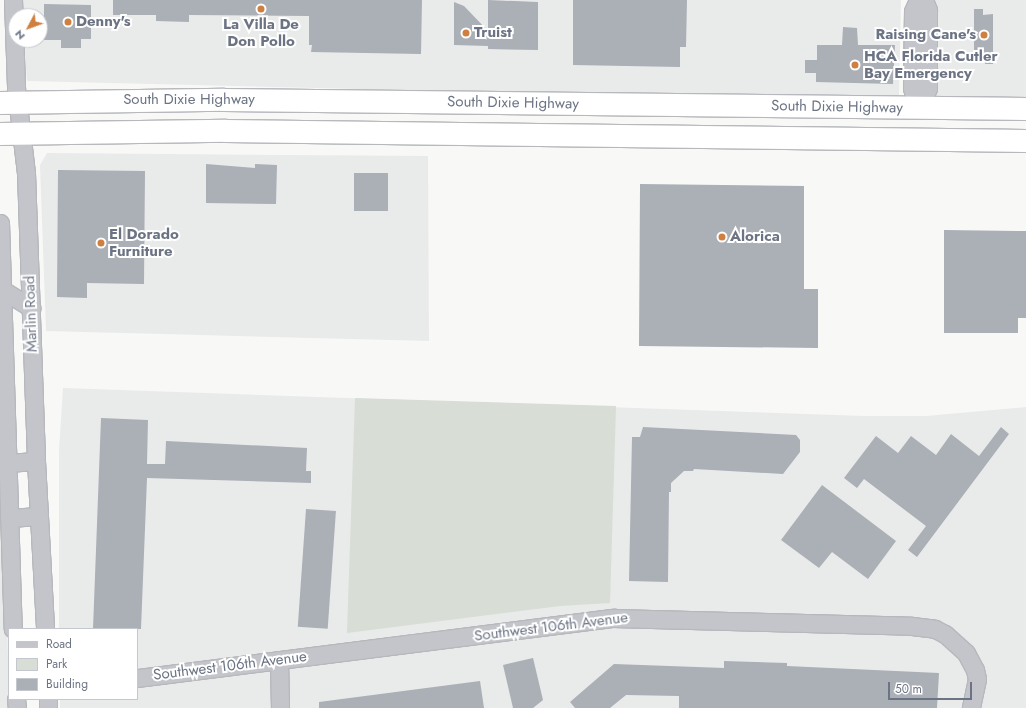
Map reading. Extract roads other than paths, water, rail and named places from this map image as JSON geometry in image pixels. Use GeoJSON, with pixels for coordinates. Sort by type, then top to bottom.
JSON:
{"type":"FeatureCollection","features":[{"type":"Feature","properties":{"kind":"highway","name":"South Dixie Highway"},"geometry":{"type":"LineString","coordinates":[[9,103],[224,100],[1026,109]]}},
{"type":"Feature","properties":{"kind":"highway"},"geometry":{"type":"LineString","coordinates":[[438,134],[440,102]]}},
{"type":"Feature","properties":{"kind":"highway"},"geometry":{"type":"LineString","coordinates":[[694,138],[696,105]]}},
{"type":"Feature","properties":{"kind":"highway"},"geometry":{"type":"LineString","coordinates":[[917,140],[918,108]]}},
{"type":"Feature","properties":{"kind":"highway","name":"South Dixie Highway"},"geometry":{"type":"LineString","coordinates":[[0,134],[438,134],[1026,141]]}},
{"type":"Feature","properties":{"kind":"street","name":"Marlin Road"},"geometry":{"type":"LineString","coordinates":[[13,0],[9,103],[22,133],[26,173],[38,516],[45,628]]}},
{"type":"Feature","properties":{"kind":"street"},"geometry":{"type":"LineString","coordinates":[[918,0],[913,11],[912,88],[918,108]]}},
{"type":"Feature","properties":{"kind":"street"},"geometry":{"type":"LineString","coordinates":[[918,108],[928,88],[928,10],[924,0]]}},
{"type":"Feature","properties":{"kind":"street","name":"Marlin Road"},"geometry":{"type":"LineString","coordinates":[[0,223],[13,628]]}},
{"type":"Feature","properties":{"kind":"street"},"geometry":{"type":"LineString","coordinates":[[1,289],[31,308]]}},
{"type":"Feature","properties":{"kind":"street"},"geometry":{"type":"LineString","coordinates":[[7,463],[36,460]]}},
{"type":"Feature","properties":{"kind":"street"},"geometry":{"type":"LineString","coordinates":[[9,518],[38,516]]}},
{"type":"Feature","properties":{"kind":"street","name":"Southwest 106th Avenue"},"geometry":{"type":"LineString","coordinates":[[138,678],[616,618],[912,626],[935,629],[962,647],[975,670],[977,688],[971,708]]}},
{"type":"Feature","properties":{"kind":"street"},"geometry":{"type":"LineString","coordinates":[[279,660],[280,708]]}},
{"type":"Feature","properties":{"kind":"place","name":"La Villa De Don Pollo"},"geometry":{"type":"Point","coordinates":[261,9]}},
{"type":"Feature","properties":{"kind":"place","name":"Denny's"},"geometry":{"type":"Point","coordinates":[68,22]}},
{"type":"Feature","properties":{"kind":"place","name":"Truist"},"geometry":{"type":"Point","coordinates":[466,33]}},
{"type":"Feature","properties":{"kind":"place","name":"Raising Cane's"},"geometry":{"type":"Point","coordinates":[984,35]}},
{"type":"Feature","properties":{"kind":"place","name":"HCA Florida Cutler Bay Emergency"},"geometry":{"type":"Point","coordinates":[855,65]}},
{"type":"Feature","properties":{"kind":"place","name":"Alorica"},"geometry":{"type":"Point","coordinates":[722,237]}},
{"type":"Feature","properties":{"kind":"place","name":"El Dorado Furniture"},"geometry":{"type":"Point","coordinates":[101,243]}}]}
